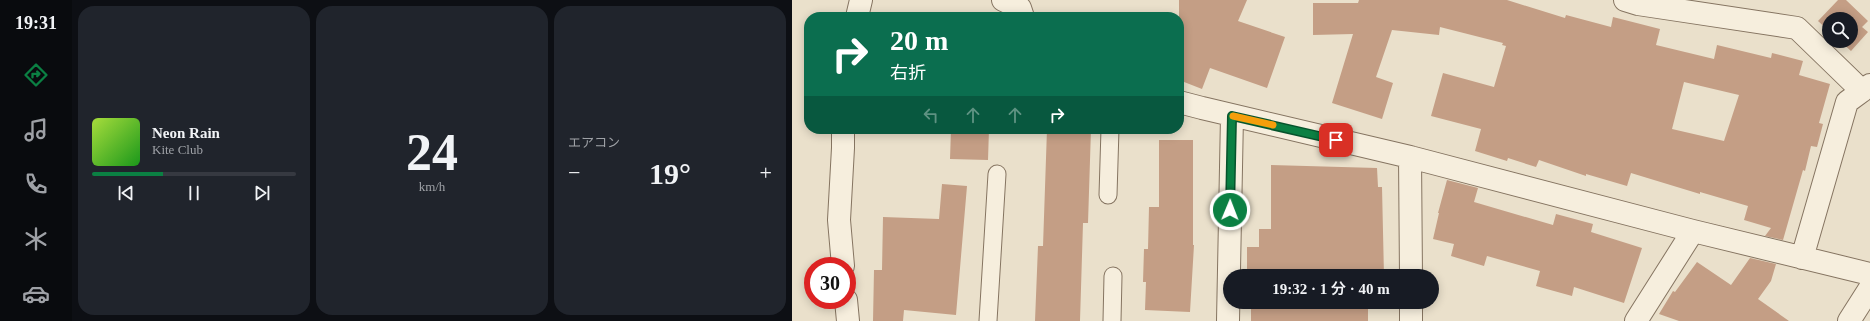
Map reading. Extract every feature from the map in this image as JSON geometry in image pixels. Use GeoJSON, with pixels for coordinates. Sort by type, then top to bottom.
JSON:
{"type":"FeatureCollection","features":[{"type":"Feature","properties":{"kind":"street"},"geometry":{"type":"LineString","coordinates":[[858,12],[861,0]]}},
{"type":"Feature","properties":{"kind":"street"},"geometry":{"type":"LineString","coordinates":[[1003,0],[1020,8],[1021,12]]}},
{"type":"Feature","properties":{"kind":"street"},"geometry":{"type":"LineString","coordinates":[[1625,0],[1638,4],[1797,28],[1866,88],[1847,102],[1802,258]]}},
{"type":"Feature","properties":{"kind":"street"},"geometry":{"type":"LineString","coordinates":[[1184,103],[1232,116],[1410,157],[1693,231],[1870,274]]}},
{"type":"Feature","properties":{"kind":"street"},"geometry":{"type":"LineString","coordinates":[[1228,321],[1232,116]]}},
{"type":"Feature","properties":{"kind":"street"},"geometry":{"type":"LineString","coordinates":[[842,134],[843,148],[839,220],[842,257]]}},
{"type":"Feature","properties":{"kind":"street"},"geometry":{"type":"LineString","coordinates":[[1410,157],[1411,269]]}},
{"type":"Feature","properties":{"kind":"street"},"geometry":{"type":"LineString","coordinates":[[1636,321],[1693,231]]}},
{"type":"Feature","properties":{"kind":"street"},"geometry":{"type":"LineString","coordinates":[[1849,321],[1870,288]]}},
{"type":"Feature","properties":{"kind":"street"},"geometry":{"type":"LineString","coordinates":[[847,309],[848,321]]}},
{"type":"Feature","properties":{"kind":"street"},"geometry":{"type":"LineString","coordinates":[[1411,309],[1411,321]]}},
{"type":"Feature","properties":{"kind":"lane"},"geometry":{"type":"LineString","coordinates":[[1108,195],[1110,134]]}},
{"type":"Feature","properties":{"kind":"lane"},"geometry":{"type":"LineString","coordinates":[[988,321],[997,174]]}},
{"type":"Feature","properties":{"kind":"lane"},"geometry":{"type":"LineString","coordinates":[[1112,321],[1113,276]]}},
{"type":"Feature","properties":{"kind":"building"},"geometry":{"type":"Polygon","coordinates":[[[1179,0],[1247,0],[1238,21],[1285,37],[1267,88],[1210,68],[1202,89],[1184,82],[1184,12],[1179,12],[1179,0]]]}},
{"type":"Feature","properties":{"kind":"building"},"geometry":{"type":"Polygon","coordinates":[[[1359,0],[1507,0],[1565,18],[1566,15],[1611,27],[1613,17],[1660,29],[1656,45],[1714,59],[1717,45],[1771,58],[1772,53],[1803,61],[1799,75],[1830,84],[1819,123],[1823,124],[1817,147],[1811,146],[1805,171],[1803,170],[1783,240],[1765,236],[1771,228],[1744,220],[1748,206],[1700,192],[1700,194],[1631,173],[1627,186],[1586,174],[1586,176],[1539,160],[1536,167],[1508,158],[1507,161],[1475,151],[1481,129],[1431,116],[1443,73],[1494,87],[1506,46],[1502,45],[1503,43],[1440,27],[1439,35],[1392,30],[1376,77],[1393,83],[1382,119],[1332,103],[1353,34],[1313,35],[1313,3],[1358,3],[1359,0]],[[1684,82],[1672,129],[1724,141],[1739,95],[1684,82]]]}},
{"type":"Feature","properties":{"kind":"building"},"geometry":{"type":"Polygon","coordinates":[[[1838,0],[1846,0],[1868,21],[1862,27],[1868,32],[1858,43],[1858,12],[1827,12],[1838,0]]]}},
{"type":"Feature","properties":{"kind":"building"},"geometry":{"type":"Polygon","coordinates":[[[1822,17],[1822,25],[1818,21],[1822,17]]]}},
{"type":"Feature","properties":{"kind":"building"},"geometry":{"type":"Polygon","coordinates":[[[951,134],[989,134],[988,160],[950,159],[951,134]]]}},
{"type":"Feature","properties":{"kind":"building"},"geometry":{"type":"Polygon","coordinates":[[[1047,134],[1091,134],[1088,223],[1083,223],[1080,321],[1035,321],[1038,246],[1043,246],[1047,134]]]}},
{"type":"Feature","properties":{"kind":"building"},"geometry":{"type":"Polygon","coordinates":[[[1159,140],[1193,140],[1194,245],[1190,312],[1145,310],[1146,282],[1143,282],[1144,249],[1148,249],[1149,207],[1159,207],[1159,140]]]}},
{"type":"Feature","properties":{"kind":"building"},"geometry":{"type":"Polygon","coordinates":[[[1271,165],[1377,168],[1378,187],[1382,187],[1384,269],[1247,269],[1247,247],[1259,247],[1259,229],[1271,229],[1271,165]]]}},
{"type":"Feature","properties":{"kind":"building"},"geometry":{"type":"Polygon","coordinates":[[[1447,180],[1478,188],[1474,202],[1553,225],[1556,214],[1593,224],[1591,232],[1642,248],[1624,303],[1574,287],[1572,296],[1536,286],[1540,271],[1487,256],[1484,266],[1451,256],[1454,244],[1433,239],[1447,180]]]}},
{"type":"Feature","properties":{"kind":"building"},"geometry":{"type":"Polygon","coordinates":[[[942,184],[967,186],[956,315],[904,310],[903,321],[873,321],[874,270],[882,270],[883,217],[939,219],[942,184]]]}},
{"type":"Feature","properties":{"kind":"building"},"geometry":{"type":"Polygon","coordinates":[[[1750,258],[1776,264],[1771,281],[1758,299],[1789,321],[1679,321],[1659,314],[1673,291],[1675,292],[1697,262],[1731,285],[1750,258]]]}},
{"type":"Feature","properties":{"kind":"building"},"geometry":{"type":"Polygon","coordinates":[[[1251,309],[1368,309],[1368,321],[1251,321],[1251,309]]]}},
{"type":"Feature","properties":{"kind":"slow traffic"},"geometry":{"type":"LineString","coordinates":[[1233,116],[1273,125]]}},
{"type":"Feature","properties":{"kind":"route"},"geometry":{"type":"LineString","coordinates":[[1230,210],[1232,116],[1336,140]]}}]}
